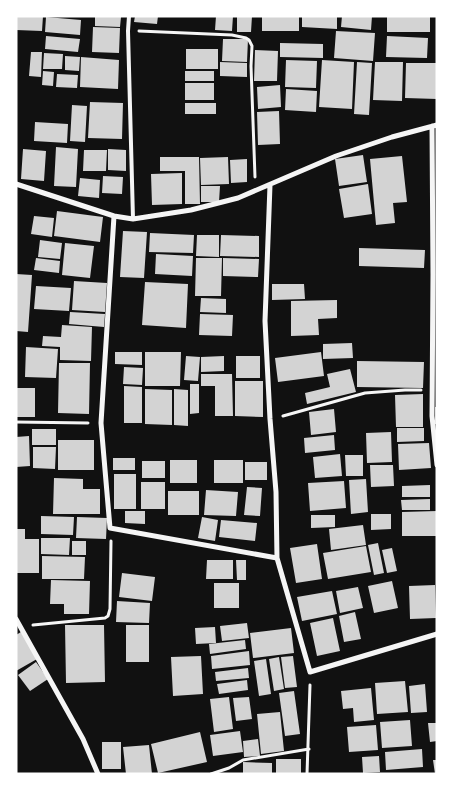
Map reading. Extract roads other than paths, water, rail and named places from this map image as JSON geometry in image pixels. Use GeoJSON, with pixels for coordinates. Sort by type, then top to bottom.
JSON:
{"type":"FeatureCollection","features":[{"type":"Feature","properties":{"kind":"street"},"geometry":{"type":"LineString","coordinates":[[16,184],[114,216],[133,219],[191,210],[238,198],[336,156],[435,125],[432,416],[437,465]]}},
{"type":"Feature","properties":{"kind":"street"},"geometry":{"type":"LineString","coordinates":[[270,185],[265,322],[276,492],[277,558],[310,672],[437,634]]}},
{"type":"Feature","properties":{"kind":"street"},"geometry":{"type":"LineString","coordinates":[[114,216],[101,423],[110,528],[277,558]]}},
{"type":"Feature","properties":{"kind":"street"},"geometry":{"type":"LineString","coordinates":[[16,619],[84,739],[98,774]]}},
{"type":"Feature","properties":{"kind":"lane"},"geometry":{"type":"LineString","coordinates":[[129,16],[133,219]]}}]}
